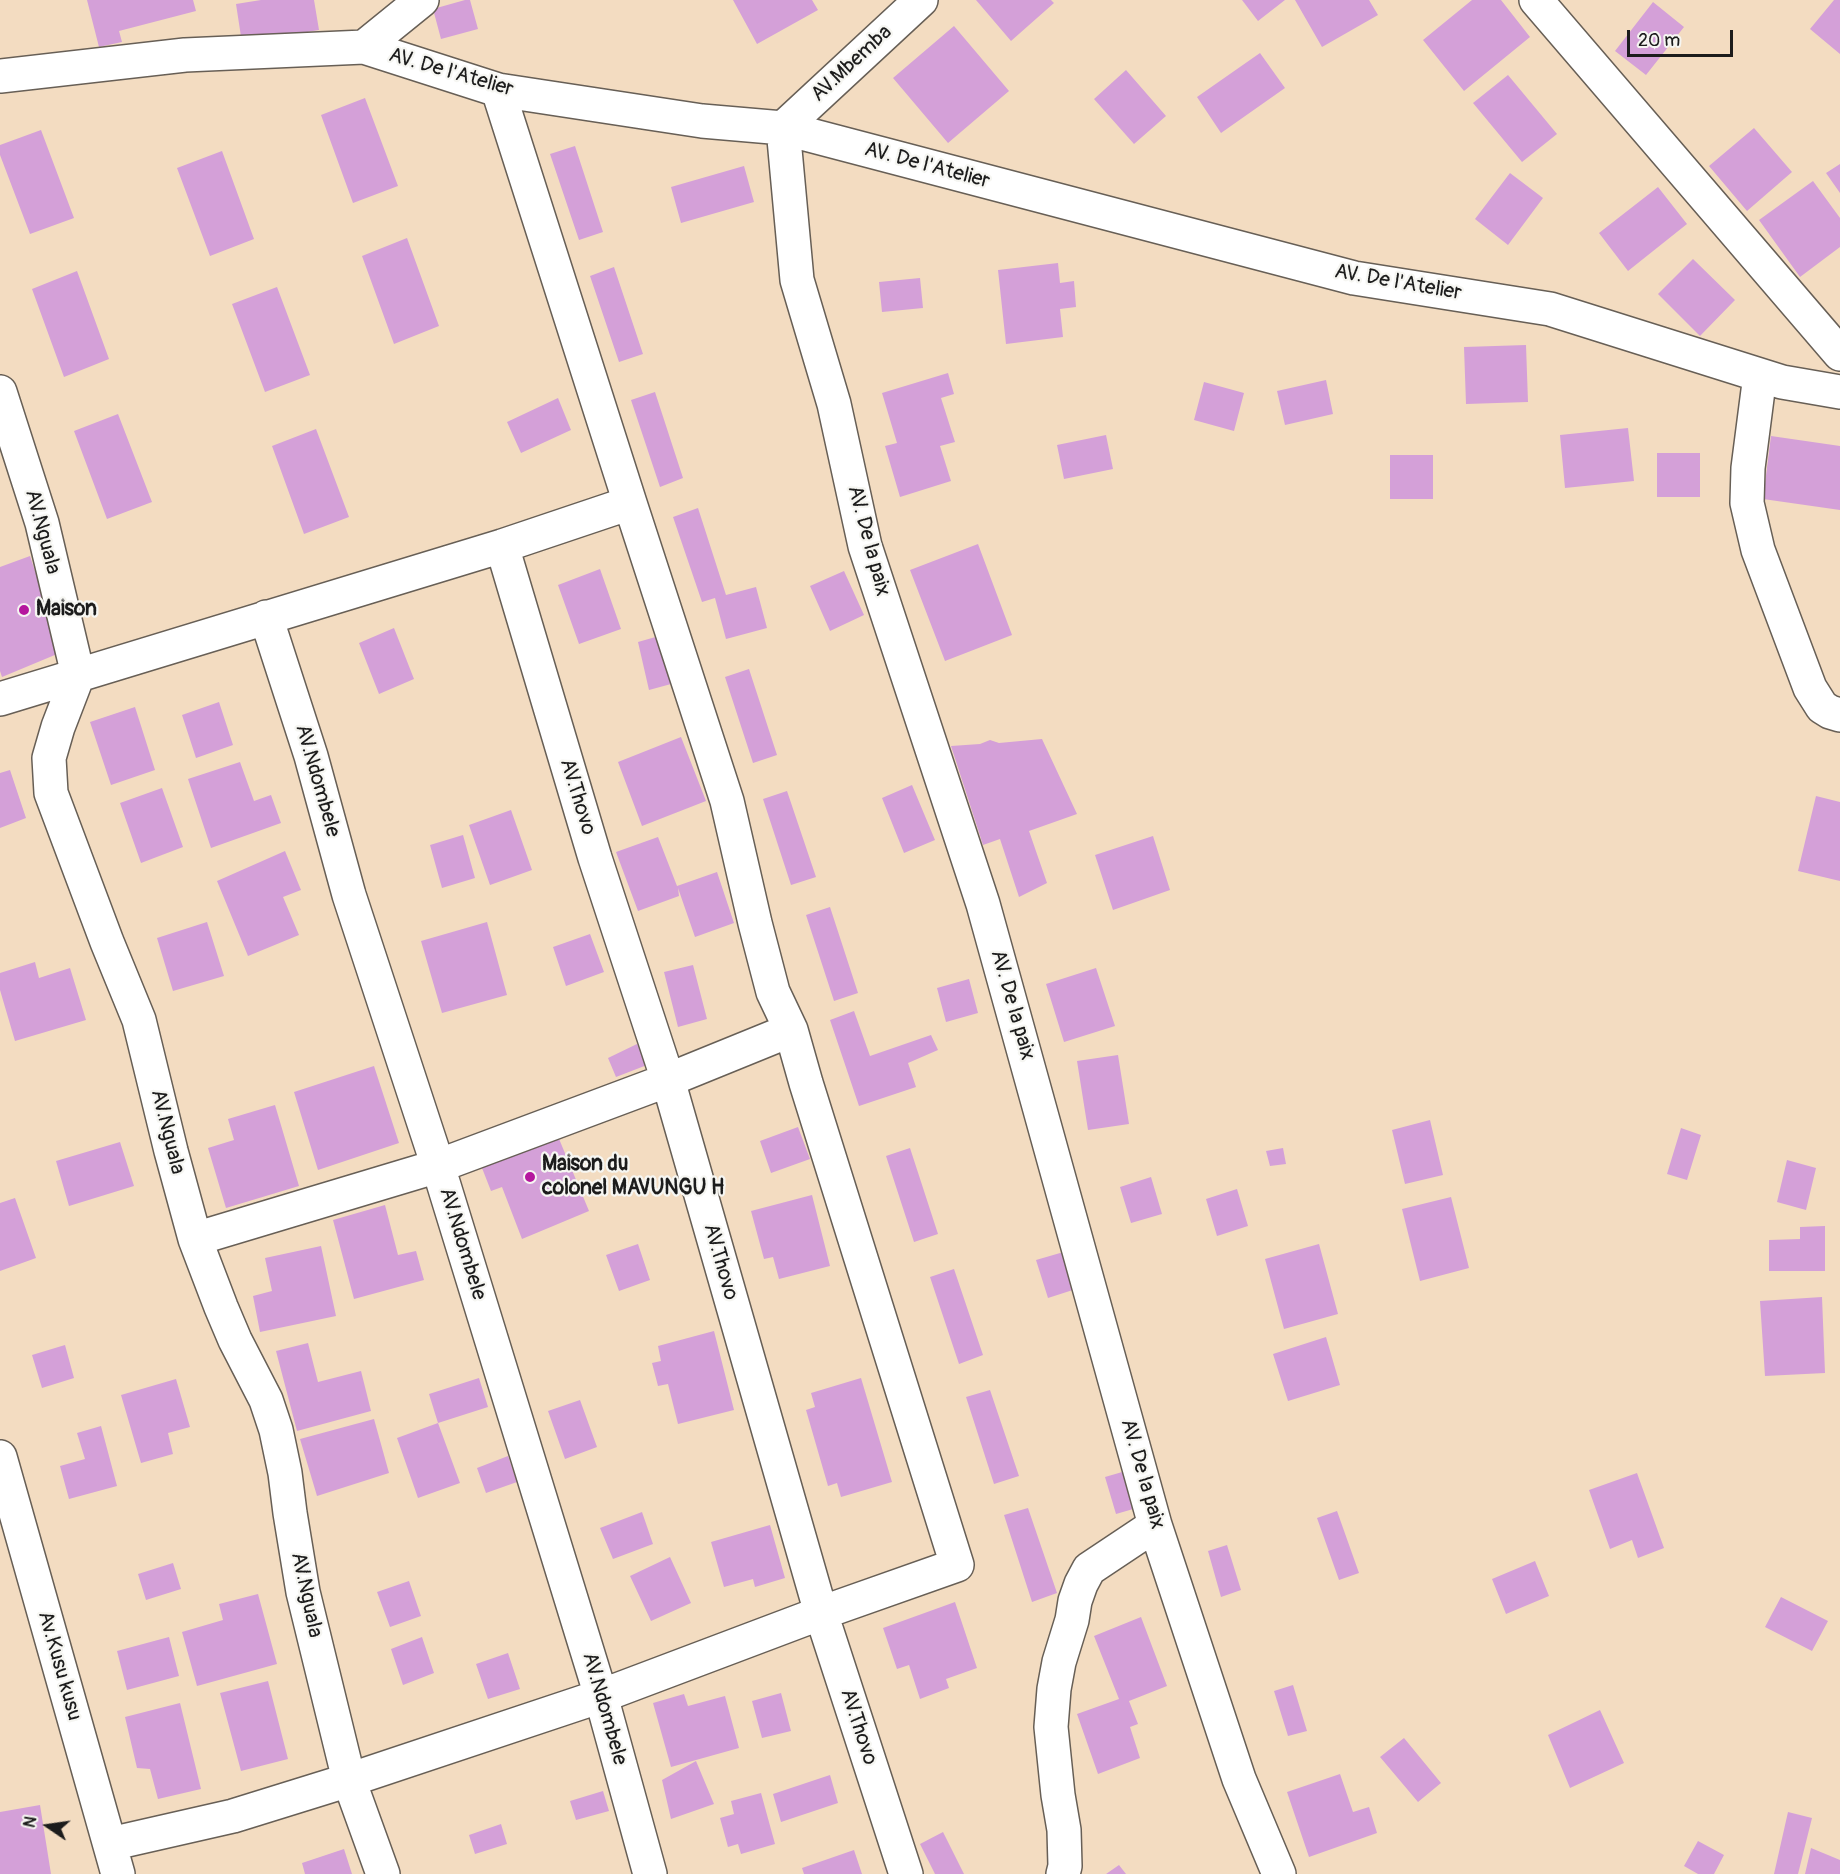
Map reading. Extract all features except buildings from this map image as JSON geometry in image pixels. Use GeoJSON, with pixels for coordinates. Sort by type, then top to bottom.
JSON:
{"type":"FeatureCollection","features":[{"type":"Feature","properties":{"kind":"street"},"geometry":{"type":"LineString","coordinates":[[364,47],[422,0]]}},
{"type":"Feature","properties":{"kind":"street","name":"AV.Mbemba"},"geometry":{"type":"LineString","coordinates":[[783,128],[921,0]]}},
{"type":"Feature","properties":{"kind":"street"},"geometry":{"type":"LineString","coordinates":[[1536,0],[1840,354]]}},
{"type":"Feature","properties":{"kind":"street","name":"AV. De l'Atelier"},"geometry":{"type":"LineString","coordinates":[[0,76],[185,55],[364,47],[498,90],[702,121],[783,128],[1354,278],[1550,309],[1782,382],[1840,392]]}},
{"type":"Feature","properties":{"kind":"street"},"geometry":{"type":"LineString","coordinates":[[114,1859],[233,1815],[350,1780],[601,1696],[821,1613],[957,1565],[791,1030],[773,992],[728,801],[498,90]]}},
{"type":"Feature","properties":{"kind":"street","name":"AV. De la paix"},"geometry":{"type":"LineString","coordinates":[[783,128],[797,280],[834,404],[865,546],[984,904],[1155,1525],[1239,1779],[1279,1874]]}},
{"type":"Feature","properties":{"kind":"street"},"geometry":{"type":"LineString","coordinates":[[1760,375],[1748,468],[1747,503],[1758,550],[1810,688],[1822,707],[1840,714]]}},
{"type":"Feature","properties":{"kind":"street","name":"AV.Nguala"},"geometry":{"type":"LineString","coordinates":[[0,392],[42,523],[78,675],[49,758],[51,793],[139,1020],[195,1239],[221,1307],[266,1400],[276,1430],[285,1473],[303,1592],[350,1780],[383,1874]]}},
{"type":"Feature","properties":{"kind":"street"},"geometry":{"type":"LineString","coordinates":[[0,699],[502,546],[630,503]]}},
{"type":"Feature","properties":{"kind":"street","name":"AV.Thovo"},"geometry":{"type":"LineString","coordinates":[[502,546],[595,858],[668,1080],[821,1613],[906,1874]]}},
{"type":"Feature","properties":{"kind":"street","name":"AV.Ndombele"},"geometry":{"type":"LineString","coordinates":[[266,617],[311,756],[349,895],[438,1166],[601,1696],[650,1874]]}},
{"type":"Feature","properties":{"kind":"street"},"geometry":{"type":"LineString","coordinates":[[195,1239],[438,1166],[668,1080],[791,1030]]}},
{"type":"Feature","properties":{"kind":"street","name":"Av.Kusu kusu"},"geometry":{"type":"LineString","coordinates":[[0,1457],[114,1859]]}},
{"type":"Feature","properties":{"kind":"street"},"geometry":{"type":"LineString","coordinates":[[1063,1874],[1065,1866],[1064,1830],[1051,1727],[1059,1662],[1072,1620],[1075,1601],[1089,1569],[1155,1525]]}},
{"type":"Feature","properties":{"kind":"place","name":"Maison"},"geometry":{"type":"Point","coordinates":[24,610]}},
{"type":"Feature","properties":{"kind":"place","name":"Maison du colonel MAVUNGU H"},"geometry":{"type":"Point","coordinates":[530,1177]}}]}
